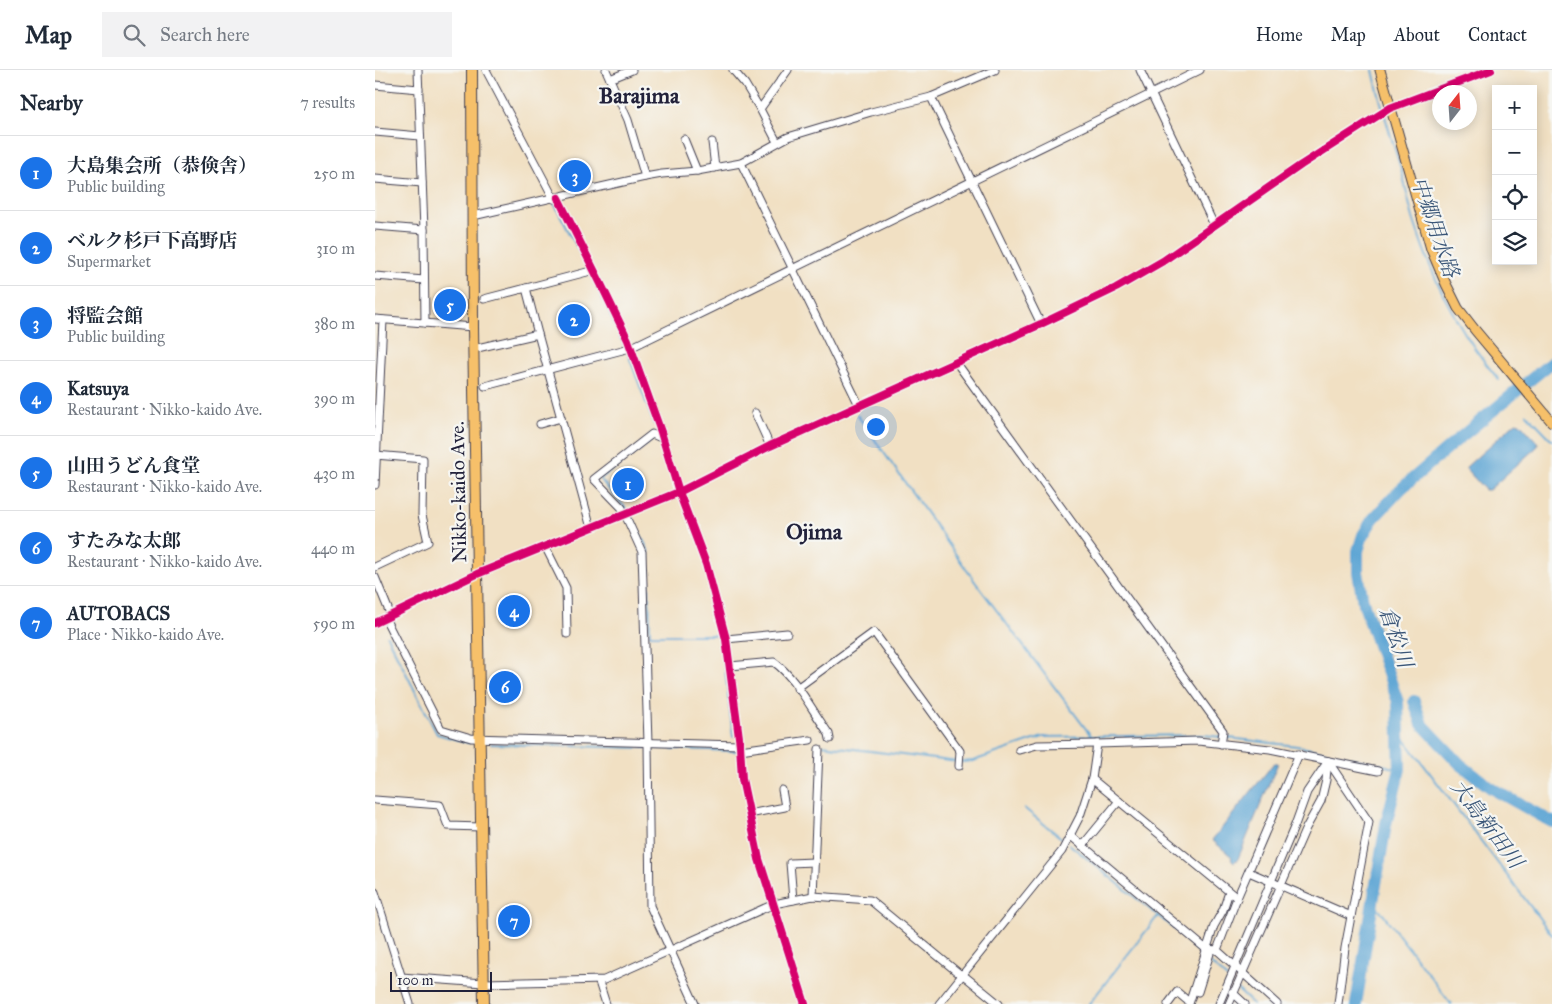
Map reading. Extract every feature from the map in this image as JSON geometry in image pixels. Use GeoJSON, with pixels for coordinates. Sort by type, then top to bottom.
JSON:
{"type":"FeatureCollection","features":[{"type":"Feature","properties":{"kind":"highway","name":"Nikko-kaido Ave."},"geometry":{"type":"LineString","coordinates":[[472,70],[473,349],[484,1004]]}},
{"type":"Feature","properties":{"kind":"main road"},"geometry":{"type":"LineString","coordinates":[[1380,70],[1431,250],[1446,284],[1458,308],[1552,422]]}},
{"type":"Feature","properties":{"kind":"street"},"geometry":{"type":"LineString","coordinates":[[418,70],[424,230],[425,323]]}},
{"type":"Feature","properties":{"kind":"street"},"geometry":{"type":"LineString","coordinates":[[486,70],[601,284],[630,348],[663,439],[679,492],[706,564],[726,639],[740,747],[742,779],[759,859],[804,1001],[811,1004]]}},
{"type":"Feature","properties":{"kind":"street"},"geometry":{"type":"LineString","coordinates":[[606,70],[628,120],[645,177]]}},
{"type":"Feature","properties":{"kind":"street"},"geometry":{"type":"LineString","coordinates":[[610,79],[632,70]]}},
{"type":"Feature","properties":{"kind":"street"},"geometry":{"type":"LineString","coordinates":[[733,70],[745,84],[777,142]]}},
{"type":"Feature","properties":{"kind":"street"},"geometry":{"type":"LineString","coordinates":[[760,109],[788,70]]}},
{"type":"Feature","properties":{"kind":"street"},"geometry":{"type":"LineString","coordinates":[[473,216],[645,177],[697,171],[741,163],[788,137],[871,112],[931,97],[995,70]]}},
{"type":"Feature","properties":{"kind":"street"},"geometry":{"type":"LineString","coordinates":[[1139,70],[1214,225]]}},
{"type":"Feature","properties":{"kind":"street"},"geometry":{"type":"LineString","coordinates":[[485,386],[630,348],[1200,70]]}},
{"type":"Feature","properties":{"kind":"street"},"geometry":{"type":"LineString","coordinates":[[376,624],[477,574],[679,492],[770,446],[1041,324],[1133,279],[1163,262],[1301,165],[1390,108],[1491,70]]}},
{"type":"Feature","properties":{"kind":"street"},"geometry":{"type":"LineString","coordinates":[[375,85],[419,88]]}},
{"type":"Feature","properties":{"kind":"street"},"geometry":{"type":"LineString","coordinates":[[931,97],[1041,324]]}},
{"type":"Feature","properties":{"kind":"street"},"geometry":{"type":"LineString","coordinates":[[375,132],[420,136]]}},
{"type":"Feature","properties":{"kind":"street"},"geometry":{"type":"LineString","coordinates":[[684,139],[697,171]]}},
{"type":"Feature","properties":{"kind":"street"},"geometry":{"type":"LineString","coordinates":[[713,142],[715,168]]}},
{"type":"Feature","properties":{"kind":"street"},"geometry":{"type":"LineString","coordinates":[[741,163],[859,405]]}},
{"type":"Feature","properties":{"kind":"street"},"geometry":{"type":"LineString","coordinates":[[375,179],[422,183]]}},
{"type":"Feature","properties":{"kind":"street"},"geometry":{"type":"LineString","coordinates":[[375,226],[424,230]]}},
{"type":"Feature","properties":{"kind":"street"},"geometry":{"type":"LineString","coordinates":[[484,299],[587,272]]}},
{"type":"Feature","properties":{"kind":"street"},"geometry":{"type":"LineString","coordinates":[[375,276],[424,280]]}},
{"type":"Feature","properties":{"kind":"street"},"geometry":{"type":"LineString","coordinates":[[526,288],[591,528]]}},
{"type":"Feature","properties":{"kind":"street"},"geometry":{"type":"LineString","coordinates":[[375,485],[379,320],[473,327]]}},
{"type":"Feature","properties":{"kind":"street"},"geometry":{"type":"LineString","coordinates":[[473,349],[539,334]]}},
{"type":"Feature","properties":{"kind":"street"},"geometry":{"type":"LineString","coordinates":[[956,362],[1223,731],[1221,744]]}},
{"type":"Feature","properties":{"kind":"street"},"geometry":{"type":"LineString","coordinates":[[755,413],[770,446]]}},
{"type":"Feature","properties":{"kind":"street"},"geometry":{"type":"LineString","coordinates":[[540,424],[561,418]]}},
{"type":"Feature","properties":{"kind":"street"},"geometry":{"type":"LineString","coordinates":[[663,439],[652,434],[594,479],[622,508],[642,552],[650,906],[695,1004]]}},
{"type":"Feature","properties":{"kind":"street"},"geometry":{"type":"LineString","coordinates":[[375,567],[428,542],[421,515],[423,459],[376,455]]}},
{"type":"Feature","properties":{"kind":"street"},"geometry":{"type":"LineString","coordinates":[[545,546],[566,588],[567,634]]}},
{"type":"Feature","properties":{"kind":"street"},"geometry":{"type":"LineString","coordinates":[[375,577],[388,617],[441,730],[471,738],[740,747],[810,740]]}},
{"type":"Feature","properties":{"kind":"street"},"geometry":{"type":"LineString","coordinates":[[797,688],[874,632],[960,751],[959,766]]}},
{"type":"Feature","properties":{"kind":"street"},"geometry":{"type":"LineString","coordinates":[[726,639],[787,633]]}},
{"type":"Feature","properties":{"kind":"street"},"geometry":{"type":"LineString","coordinates":[[730,666],[774,662],[797,688],[829,734],[830,739]]}},
{"type":"Feature","properties":{"kind":"street"},"geometry":{"type":"LineString","coordinates":[[1019,750],[1037,745],[1198,741],[1271,749],[1378,771]]}},
{"type":"Feature","properties":{"kind":"street"},"geometry":{"type":"LineString","coordinates":[[939,1004],[961,974],[1035,885],[1071,836],[1080,816],[1091,779],[1097,744]]}},
{"type":"Feature","properties":{"kind":"street"},"geometry":{"type":"LineString","coordinates":[[813,896],[819,749]]}},
{"type":"Feature","properties":{"kind":"street"},"geometry":{"type":"LineString","coordinates":[[1168,1004],[1177,992],[1190,1003],[1212,950],[1249,872],[1299,754]]}},
{"type":"Feature","properties":{"kind":"street"},"geometry":{"type":"LineString","coordinates":[[1219,1004],[1295,825],[1307,792],[1328,761]]}},
{"type":"Feature","properties":{"kind":"street"},"geometry":{"type":"LineString","coordinates":[[1229,1004],[1306,828],[1321,801],[1328,761]]}},
{"type":"Feature","properties":{"kind":"street"},"geometry":{"type":"LineString","coordinates":[[1328,761],[1369,822],[1351,916],[1338,1004]]}},
{"type":"Feature","properties":{"kind":"street"},"geometry":{"type":"LineString","coordinates":[[1091,779],[1237,898]]}},
{"type":"Feature","properties":{"kind":"street"},"geometry":{"type":"LineString","coordinates":[[749,814],[785,806],[782,790]]}},
{"type":"Feature","properties":{"kind":"street"},"geometry":{"type":"LineString","coordinates":[[375,800],[440,805],[448,826],[481,826]]}},
{"type":"Feature","properties":{"kind":"street"},"geometry":{"type":"LineString","coordinates":[[1082,846],[1119,801]]}},
{"type":"Feature","properties":{"kind":"street"},"geometry":{"type":"LineString","coordinates":[[1071,836],[1212,950],[1243,972],[1277,1004]]}},
{"type":"Feature","properties":{"kind":"street"},"geometry":{"type":"LineString","coordinates":[[793,900],[790,862],[814,862]]}},
{"type":"Feature","properties":{"kind":"street"},"geometry":{"type":"LineString","coordinates":[[1249,872],[1351,916]]}},
{"type":"Feature","properties":{"kind":"street"},"geometry":{"type":"LineString","coordinates":[[375,892],[409,1004]]}},
{"type":"Feature","properties":{"kind":"street"},"geometry":{"type":"LineString","coordinates":[[1212,950],[1214,926],[1223,910],[1229,892]]}},
{"type":"Feature","properties":{"kind":"street"},"geometry":{"type":"LineString","coordinates":[[401,977],[484,983],[599,982],[774,904],[813,896],[870,900],[999,1004]]}},
{"type":"Feature","properties":{"kind":"street"},"geometry":{"type":"LineString","coordinates":[[599,982],[605,1004]]}},
{"type":"Feature","properties":{"kind":"street"},"geometry":{"type":"LineString","coordinates":[[1225,987],[1245,1004]]}},
{"type":"Feature","properties":{"kind":"water"},"geometry":{"type":"Polygon","coordinates":[[[1516,422],[1520,423],[1538,443],[1538,446],[1489,490],[1485,490],[1466,467],[1516,422]]]}},
{"type":"Feature","properties":{"kind":"water"},"geometry":{"type":"Polygon","coordinates":[[[1274,763],[1278,763],[1237,861],[1234,862],[1231,859],[1232,857],[1212,840],[1274,763]]]}},
{"type":"Feature","properties":{"kind":"waterway","name":"中郷用水路"},"geometry":{"type":"LineString","coordinates":[[1373,70],[1413,217],[1430,266],[1460,325],[1499,380]]}},
{"type":"Feature","properties":{"kind":"waterway"},"geometry":{"type":"LineString","coordinates":[[553,201],[594,280],[625,347]]}},
{"type":"Feature","properties":{"kind":"waterway"},"geometry":{"type":"LineString","coordinates":[[627,351],[654,424]]}},
{"type":"Feature","properties":{"kind":"waterway","name":"倉松川"},"geometry":{"type":"LineString","coordinates":[[1356,1004],[1386,824],[1400,769],[1398,702],[1363,602],[1358,572],[1358,551],[1363,535],[1373,519],[1402,488],[1552,362]]}},
{"type":"Feature","properties":{"kind":"waterway","name":"中郷用水路"},"geometry":{"type":"LineString","coordinates":[[1527,414],[1552,440]]}},
{"type":"Feature","properties":{"kind":"waterway"},"geometry":{"type":"LineString","coordinates":[[858,416],[976,583],[1092,737]]}},
{"type":"Feature","properties":{"kind":"waterway"},"geometry":{"type":"LineString","coordinates":[[628,511],[600,479],[656,437]]}},
{"type":"Feature","properties":{"kind":"waterway"},"geometry":{"type":"LineString","coordinates":[[631,515],[648,550],[650,635],[718,635],[722,643],[733,737]]}},
{"type":"Feature","properties":{"kind":"waterway"},"geometry":{"type":"LineString","coordinates":[[387,636],[437,734],[469,743]]}},
{"type":"Feature","properties":{"kind":"waterway"},"geometry":{"type":"LineString","coordinates":[[1414,701],[1422,724],[1460,764],[1491,788],[1552,822]]}},
{"type":"Feature","properties":{"kind":"waterway","name":"大島新田川"},"geometry":{"type":"LineString","coordinates":[[1399,732],[1552,935]]}},
{"type":"Feature","properties":{"kind":"waterway"},"geometry":{"type":"LineString","coordinates":[[962,762],[973,761],[1043,737],[1204,735],[1297,746],[1400,769]]}},
{"type":"Feature","properties":{"kind":"waterway"},"geometry":{"type":"LineString","coordinates":[[491,744],[646,748]]}},
{"type":"Feature","properties":{"kind":"waterway"},"geometry":{"type":"LineString","coordinates":[[822,745],[958,762]]}},
{"type":"Feature","properties":{"kind":"waterway"},"geometry":{"type":"LineString","coordinates":[[651,748],[737,751]]}},
{"type":"Feature","properties":{"kind":"waterway"},"geometry":{"type":"LineString","coordinates":[[1024,808],[1065,841]]}},
{"type":"Feature","properties":{"kind":"waterway"},"geometry":{"type":"LineString","coordinates":[[1069,844],[1177,931],[1201,955]]}},
{"type":"Feature","properties":{"kind":"waterway"},"geometry":{"type":"LineString","coordinates":[[1373,901],[1451,1004]]}},
{"type":"Feature","properties":{"kind":"waterway"},"geometry":{"type":"LineString","coordinates":[[1089,1004],[1157,917]]}},
{"type":"Feature","properties":{"kind":"waterway"},"geometry":{"type":"LineString","coordinates":[[1210,963],[1227,978]]}},
{"type":"Feature","properties":{"kind":"waterway"},"geometry":{"type":"LineString","coordinates":[[1237,989],[1253,1004]]}},
{"type":"Feature","properties":{"kind":"cycle path"},"geometry":{"type":"LineString","coordinates":[[375,623],[477,574],[679,492],[770,446],[1041,324],[1116,288],[1163,261],[1301,165],[1390,108],[1491,70]]}},
{"type":"Feature","properties":{"kind":"cycle path"},"geometry":{"type":"LineString","coordinates":[[558,198],[628,340],[661,432],[679,492],[706,564],[726,639],[740,745],[742,779],[759,859],[805,1004]]}},
{"type":"Feature","properties":{"kind":"place","name":"将監会館"},"geometry":{"type":"Point","coordinates":[575,176]}},
{"type":"Feature","properties":{"kind":"place","name":"山田うどん食堂"},"geometry":{"type":"Point","coordinates":[450,305]}},
{"type":"Feature","properties":{"kind":"place","name":"ベルク杉戸下高野店"},"geometry":{"type":"Point","coordinates":[574,320]}},
{"type":"Feature","properties":{"kind":"place","name":"大島集会所（恭倹舎）"},"geometry":{"type":"Point","coordinates":[628,484]}},
{"type":"Feature","properties":{"kind":"place","name":"Katsuya"},"geometry":{"type":"Point","coordinates":[514,611]}},
{"type":"Feature","properties":{"kind":"place","name":"すたみな太郎"},"geometry":{"type":"Point","coordinates":[505,687]}},
{"type":"Feature","properties":{"kind":"place","name":"AUTOBACS"},"geometry":{"type":"Point","coordinates":[514,921]}},
{"type":"Feature","properties":{"kind":"district","name":"Barajima"},"geometry":{"type":"Point","coordinates":[639,95]}},
{"type":"Feature","properties":{"kind":"district","name":"Ojima"},"geometry":{"type":"Point","coordinates":[814,531]}}]}
